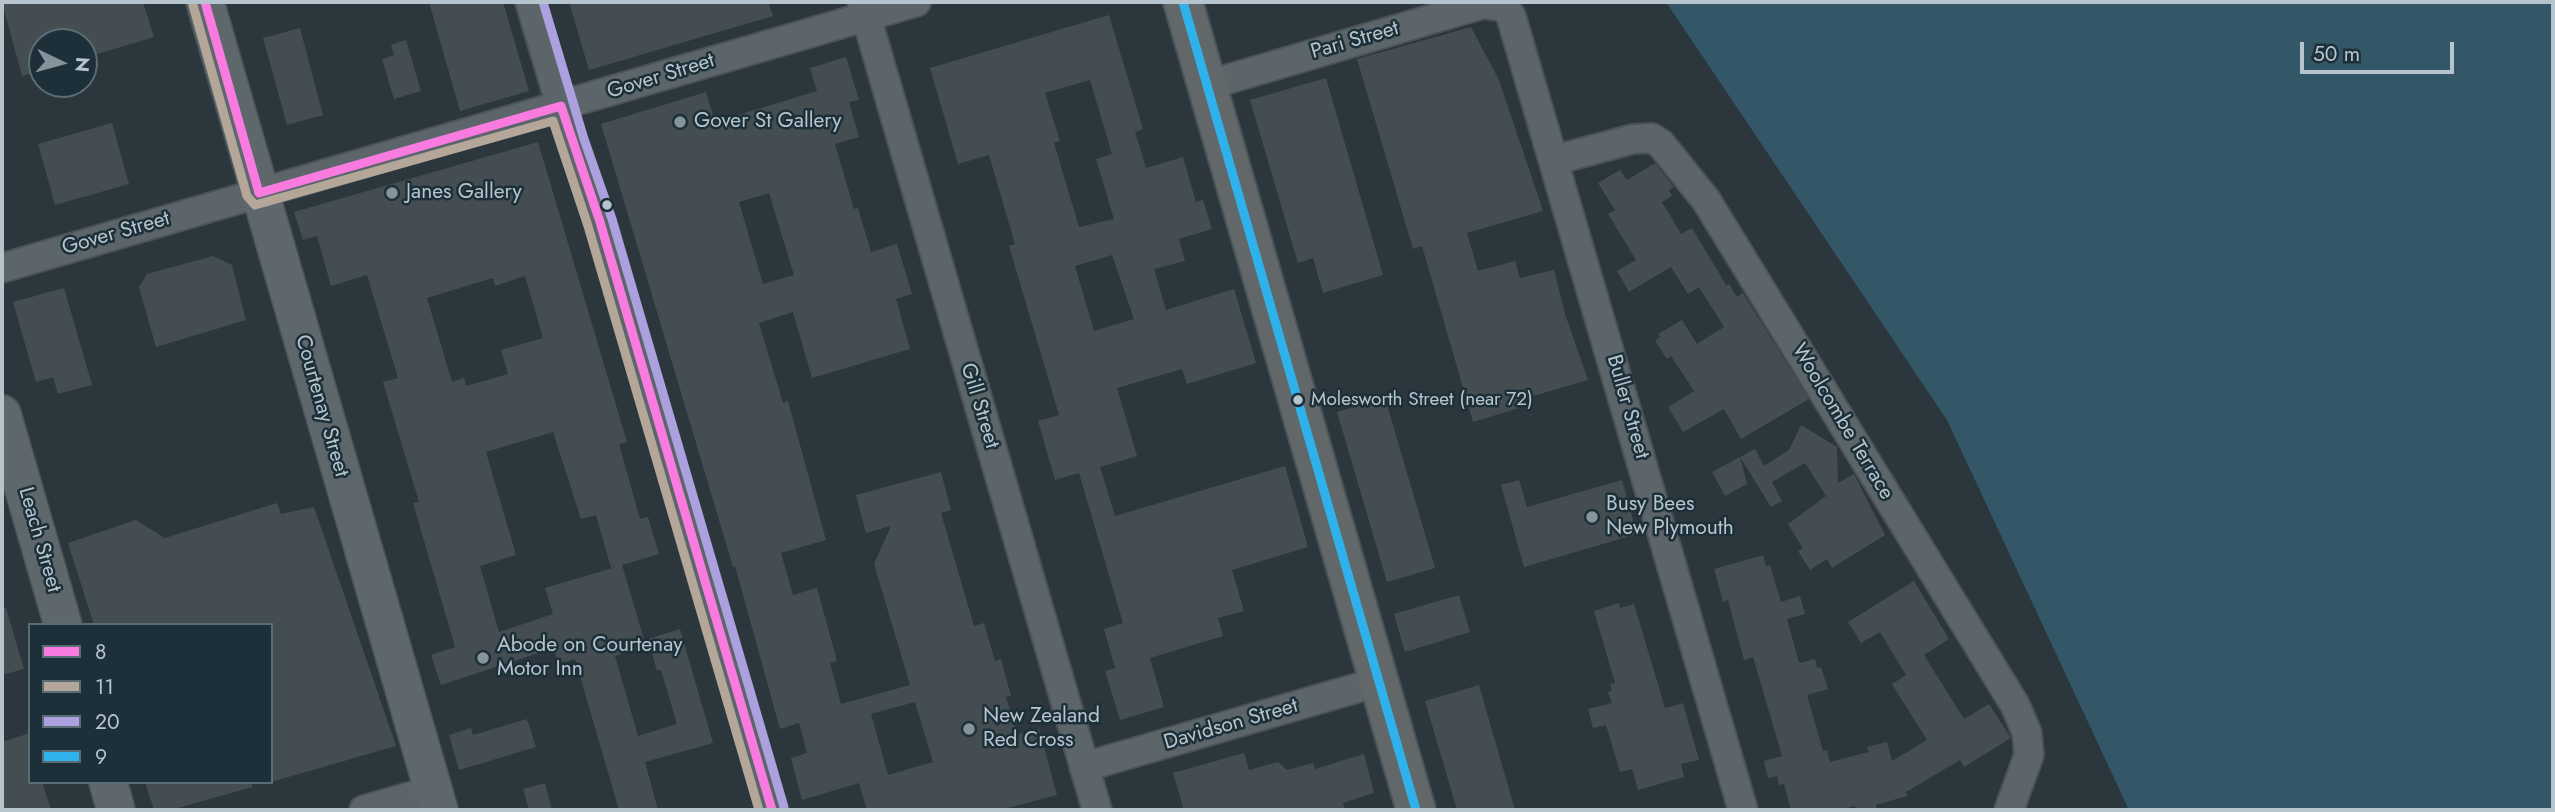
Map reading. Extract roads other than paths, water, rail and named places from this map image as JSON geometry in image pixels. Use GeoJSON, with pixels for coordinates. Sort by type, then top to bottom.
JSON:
{"type":"FeatureCollection","features":[{"type":"Feature","properties":{"kind":"highway"},"geometry":{"type":"LineString","coordinates":[[1183,2],[1416,810]]}},
{"type":"Feature","properties":{"kind":"main road","name":"Courtenay Street"},"geometry":{"type":"LineString","coordinates":[[205,2],[436,800]]}},
{"type":"Feature","properties":{"kind":"main road","name":"Leach Street"},"geometry":{"type":"LineString","coordinates":[[2,414],[62,623]]}},
{"type":"Feature","properties":{"kind":"main road"},"geometry":{"type":"LineString","coordinates":[[109,784],[116,810]]}},
{"type":"Feature","properties":{"kind":"street"},"geometry":{"type":"LineString","coordinates":[[530,2],[600,222],[772,810]]}},
{"type":"Feature","properties":{"kind":"street","name":"Gover Street"},"geometry":{"type":"LineString","coordinates":[[2,268],[561,106],[864,9],[916,2]]}},
{"type":"Feature","properties":{"kind":"street","name":"Pari Street"},"geometry":{"type":"LineString","coordinates":[[1208,85],[1483,4],[1504,7]]}},
{"type":"Feature","properties":{"kind":"street","name":"Buller Street"},"geometry":{"type":"LineString","coordinates":[[1504,7],[1519,36],[1743,810]]}},
{"type":"Feature","properties":{"kind":"street","name":"Gill Street"},"geometry":{"type":"LineString","coordinates":[[864,9],[1097,810]]}},
{"type":"Feature","properties":{"kind":"street","name":"Woolcombe Terrace"},"geometry":{"type":"LineString","coordinates":[[1555,160],[1633,139],[1652,138],[1661,144],[1706,200],[2015,705],[2027,733],[2029,755],[2009,810]]}},
{"type":"Feature","properties":{"kind":"street","name":"Davidson Street"},"geometry":{"type":"LineString","coordinates":[[1084,767],[1378,682]]}},
{"type":"Feature","properties":{"kind":"street"},"geometry":{"type":"LineString","coordinates":[[364,810],[436,800]]}},
{"type":"Feature","properties":{"kind":"water"},"geometry":{"type":"Polygon","coordinates":[[[1666,2],[2553,2],[2553,810],[2129,810],[1947,420],[1666,2]]]}},
{"type":"Feature","properties":{"kind":"place","name":"Gover St Gallery"},"geometry":{"type":"Point","coordinates":[680,122]}},
{"type":"Feature","properties":{"kind":"place","name":"Janes Gallery"},"geometry":{"type":"Point","coordinates":[392,193]}},
{"type":"Feature","properties":{"kind":"place","name":"Molesworth Street (near 72)"},"geometry":{"type":"Point","coordinates":[1298,400]}},
{"type":"Feature","properties":{"kind":"place","name":"Busy Bees New Plymouth"},"geometry":{"type":"Point","coordinates":[1592,517]}},
{"type":"Feature","properties":{"kind":"place","name":"Abode on Courtenay Motor Inn"},"geometry":{"type":"Point","coordinates":[483,658]}},
{"type":"Feature","properties":{"kind":"place","name":"New Zealand Red Cross"},"geometry":{"type":"Point","coordinates":[969,729]}}]}
